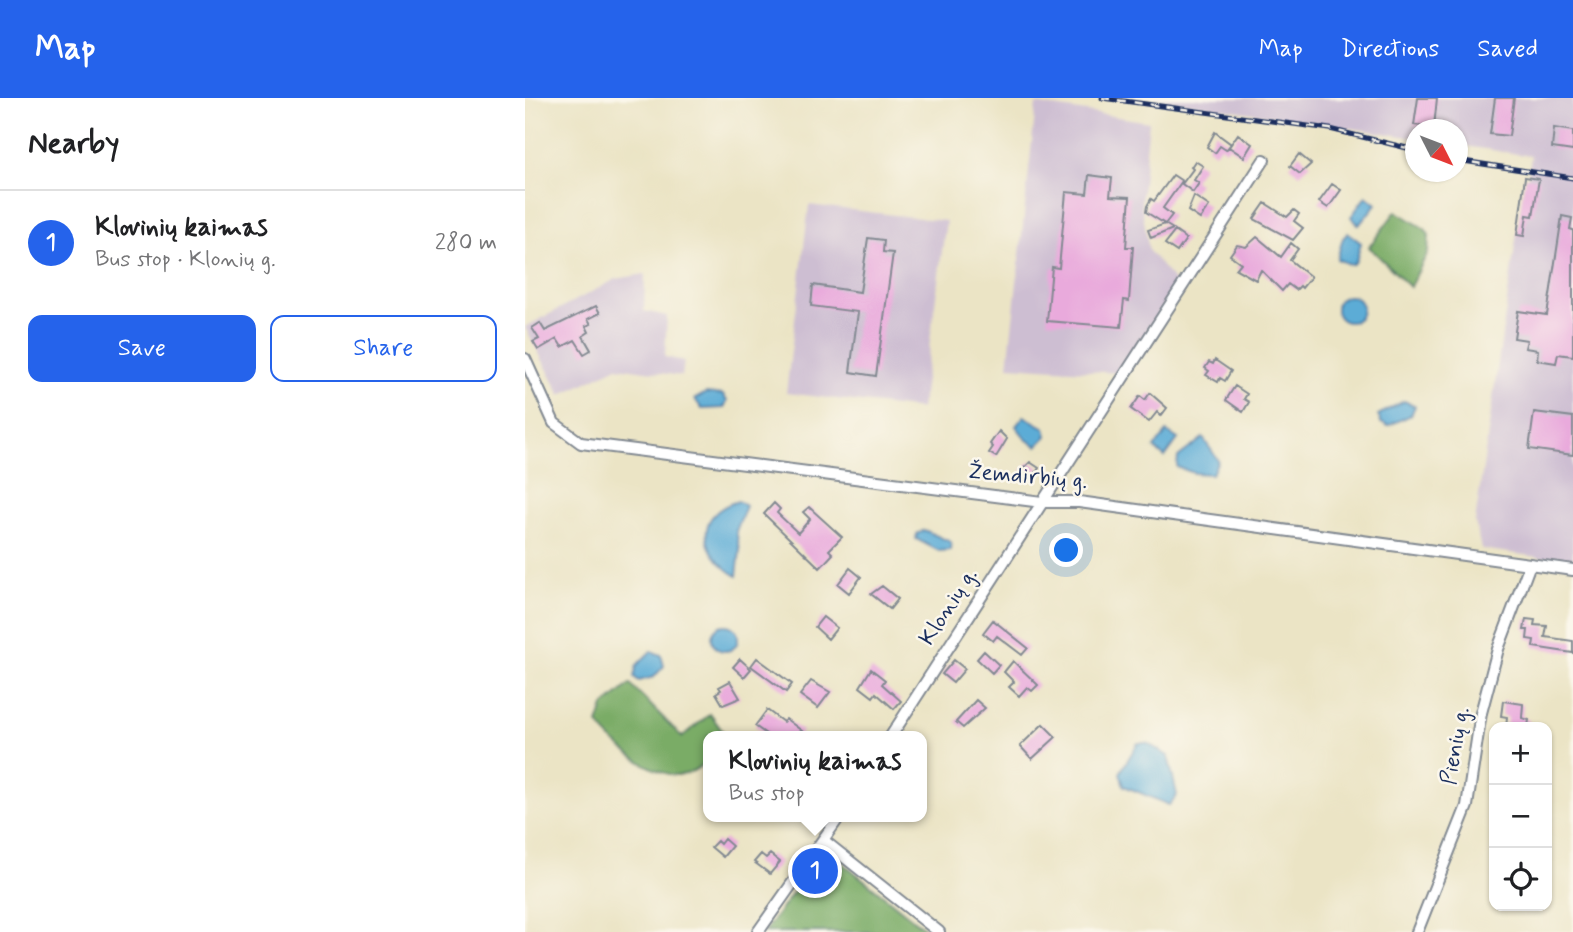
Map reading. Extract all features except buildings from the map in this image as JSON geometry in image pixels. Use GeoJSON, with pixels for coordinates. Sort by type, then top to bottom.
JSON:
{"type":"FeatureCollection","features":[{"type":"Feature","properties":{"kind":"street","name":"Klonių g."},"geometry":{"type":"LineString","coordinates":[[894,731],[1264,160]]}},
{"type":"Feature","properties":{"kind":"street","name":"Žemdirbių g."},"geometry":{"type":"LineString","coordinates":[[525,359],[554,423],[581,443],[1042,502],[1079,502],[1573,570]]}},
{"type":"Feature","properties":{"kind":"street","name":"Pienių g."},"geometry":{"type":"LineString","coordinates":[[1417,932],[1467,806],[1481,713],[1498,649],[1530,564]]}},
{"type":"Feature","properties":{"kind":"street"},"geometry":{"type":"LineString","coordinates":[[758,932],[836,822]]}},
{"type":"Feature","properties":{"kind":"street"},"geometry":{"type":"LineString","coordinates":[[823,840],[939,932]]}},
{"type":"Feature","properties":{"kind":"shaded area"},"geometry":{"type":"Polygon","coordinates":[[[1154,98],[1573,98],[1573,562],[1481,549],[1475,522],[1525,177],[1528,177],[1531,156],[1468,147],[1468,119],[1405,119],[1405,136],[1154,98]]]}},
{"type":"Feature","properties":{"kind":"shaded area"},"geometry":{"type":"Polygon","coordinates":[[[1036,104],[1149,122],[1141,202],[1149,251],[1178,285],[1119,373],[1008,366],[1036,104]]]}},
{"type":"Feature","properties":{"kind":"shaded area"},"geometry":{"type":"Polygon","coordinates":[[[809,205],[946,221],[921,409],[786,393],[809,205]]]}},
{"type":"Feature","properties":{"kind":"shaded area"},"geometry":{"type":"Polygon","coordinates":[[[645,274],[644,311],[667,316],[665,357],[684,361],[682,376],[617,367],[561,395],[525,327],[616,279],[645,274]]]}},
{"type":"Feature","properties":{"kind":"green space"},"geometry":{"type":"Polygon","coordinates":[[[1396,211],[1425,229],[1429,235],[1428,252],[1410,287],[1369,247],[1396,211]]]}},
{"type":"Feature","properties":{"kind":"green space"},"geometry":{"type":"Polygon","coordinates":[[[630,684],[682,737],[710,714],[722,731],[703,731],[703,764],[688,773],[669,774],[646,765],[613,741],[598,724],[604,706],[630,684]]]}},
{"type":"Feature","properties":{"kind":"green space"},"geometry":{"type":"Polygon","coordinates":[[[823,853],[834,856],[929,932],[764,932],[823,853]]]}},
{"type":"Feature","properties":{"kind":"water"},"geometry":{"type":"Polygon","coordinates":[[[1366,196],[1376,204],[1359,225],[1351,217],[1366,196]]]}},
{"type":"Feature","properties":{"kind":"water"},"geometry":{"type":"Polygon","coordinates":[[[1348,233],[1361,243],[1356,261],[1351,265],[1337,259],[1343,238],[1348,233]]]}},
{"type":"Feature","properties":{"kind":"water"},"geometry":{"type":"Polygon","coordinates":[[[1349,296],[1358,300],[1362,309],[1358,318],[1349,322],[1340,318],[1336,309],[1340,300],[1349,296]]]}},
{"type":"Feature","properties":{"kind":"water"},"geometry":{"type":"Polygon","coordinates":[[[706,393],[723,395],[727,401],[724,408],[702,409],[695,399],[706,393]]]}},
{"type":"Feature","properties":{"kind":"water"},"geometry":{"type":"Polygon","coordinates":[[[1404,401],[1415,406],[1411,415],[1388,426],[1381,423],[1378,415],[1404,401]]]}},
{"type":"Feature","properties":{"kind":"water"},"geometry":{"type":"Polygon","coordinates":[[[1024,416],[1045,428],[1047,436],[1037,446],[1027,440],[1016,426],[1024,416]]]}},
{"type":"Feature","properties":{"kind":"water"},"geometry":{"type":"Polygon","coordinates":[[[1167,432],[1178,439],[1165,457],[1154,448],[1167,432]]]}},
{"type":"Feature","properties":{"kind":"water"},"geometry":{"type":"Polygon","coordinates":[[[1203,438],[1218,460],[1212,474],[1194,473],[1177,467],[1178,457],[1203,438]]]}},
{"type":"Feature","properties":{"kind":"water"},"geometry":{"type":"Polygon","coordinates":[[[738,501],[746,506],[736,531],[740,550],[737,576],[716,557],[707,536],[708,525],[713,516],[723,507],[738,501]]]}},
{"type":"Feature","properties":{"kind":"water"},"geometry":{"type":"Polygon","coordinates":[[[924,530],[951,542],[950,550],[939,551],[916,539],[917,534],[924,530]]]}},
{"type":"Feature","properties":{"kind":"water"},"geometry":{"type":"Polygon","coordinates":[[[725,625],[734,629],[738,638],[734,647],[725,651],[716,647],[712,638],[716,629],[725,625]]]}},
{"type":"Feature","properties":{"kind":"water"},"geometry":{"type":"Polygon","coordinates":[[[651,651],[661,655],[664,666],[654,677],[639,681],[634,677],[637,665],[651,651]]]}},
{"type":"Feature","properties":{"kind":"water"},"geometry":{"type":"Polygon","coordinates":[[[1138,743],[1147,743],[1168,756],[1177,795],[1169,805],[1124,786],[1120,773],[1138,743]]]}},
{"type":"Feature","properties":{"kind":"railway"},"geometry":{"type":"LineString","coordinates":[[1102,98],[1330,129],[1405,148]]}},
{"type":"Feature","properties":{"kind":"railway"},"geometry":{"type":"LineString","coordinates":[[1468,162],[1573,178]]}},
{"type":"Feature","properties":{"kind":"place","name":"Klovinių kaimas"},"geometry":{"type":"Point","coordinates":[815,871]}}]}
